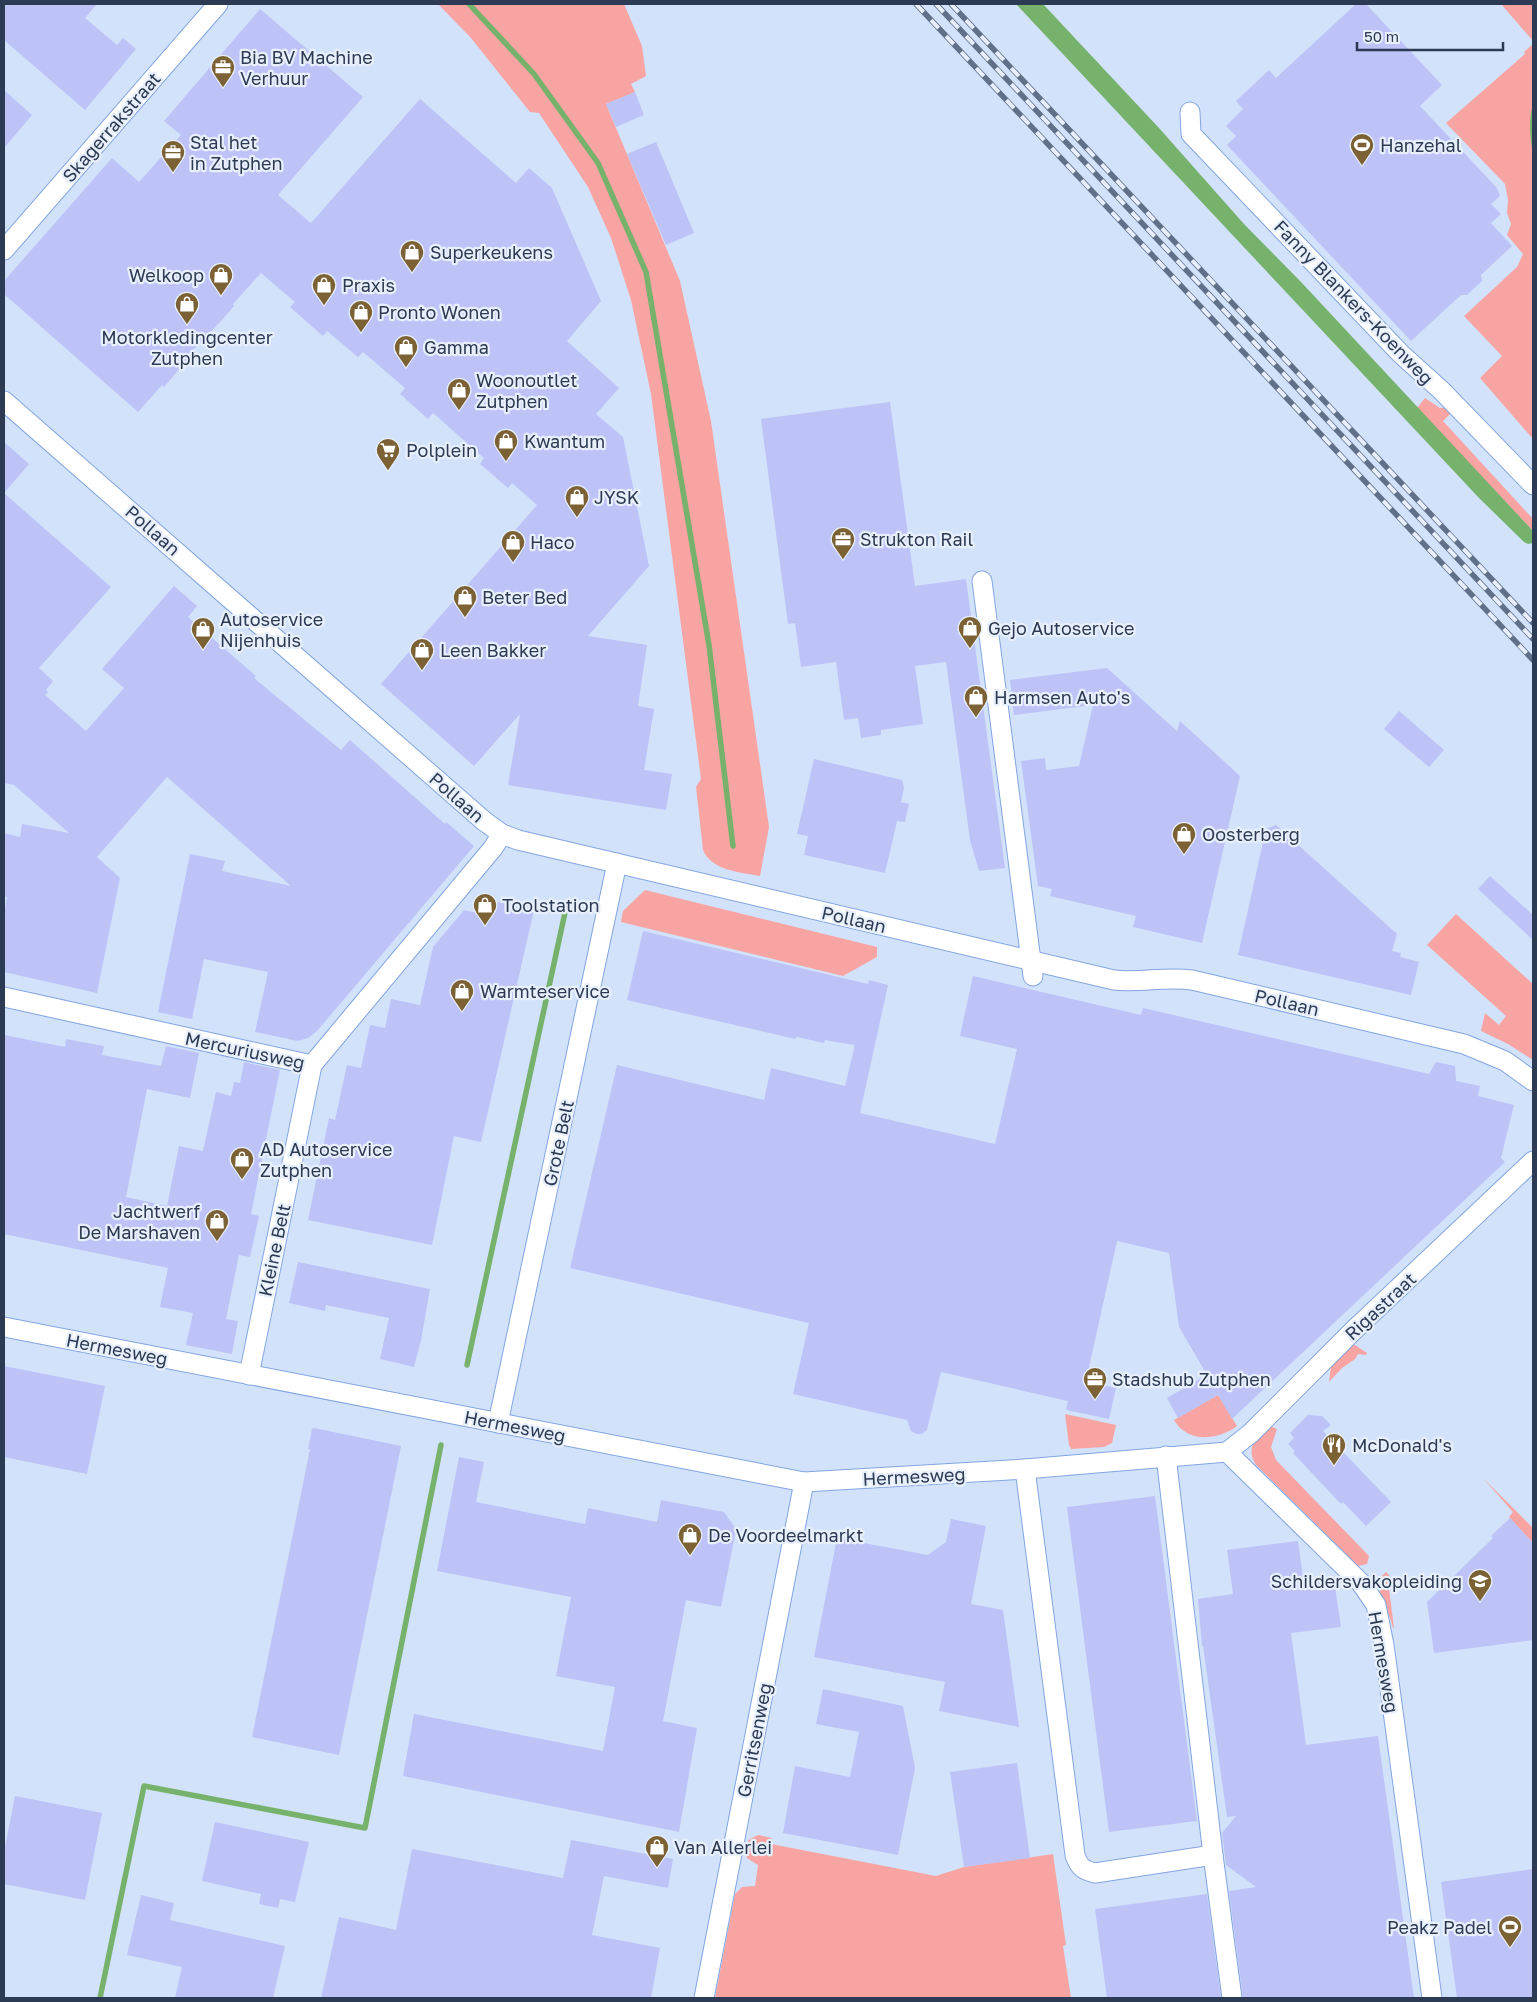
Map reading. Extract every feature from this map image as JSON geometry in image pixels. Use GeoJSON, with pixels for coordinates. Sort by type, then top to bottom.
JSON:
{"type":"FeatureCollection","features":[{"type":"Feature","properties":{"kind":"street","name":"Skagerrakstraat"},"geometry":{"type":"LineString","coordinates":[[4,250],[218,4]]}},
{"type":"Feature","properties":{"kind":"street","name":"Fanny Blankers-Koenweg"},"geometry":{"type":"LineString","coordinates":[[1190,112],[1191,134],[1401,354],[1442,391],[1533,485]]}},
{"type":"Feature","properties":{"kind":"street","name":"Pollaan"},"geometry":{"type":"LineString","coordinates":[[4,401],[484,821],[502,834],[518,840],[618,863],[1032,969],[1127,982],[1169,978],[1192,980],[1464,1044],[1505,1061],[1533,1081]]}},
{"type":"Feature","properties":{"kind":"street"},"geometry":{"type":"LineString","coordinates":[[982,581],[1032,969]]}},
{"type":"Feature","properties":{"kind":"street","name":"Mercuriusweg"},"geometry":{"type":"LineString","coordinates":[[4,997],[312,1066],[493,848],[502,834]]}},
{"type":"Feature","properties":{"kind":"street","name":"Grote Belt"},"geometry":{"type":"LineString","coordinates":[[498,1423],[618,863]]}},
{"type":"Feature","properties":{"kind":"street","name":"Kleine Belt"},"geometry":{"type":"LineString","coordinates":[[248,1375],[312,1066]]}},
{"type":"Feature","properties":{"kind":"street","name":"Rigastraat"},"geometry":{"type":"LineString","coordinates":[[1227,1452],[1251,1433],[1355,1329],[1533,1161]]}},
{"type":"Feature","properties":{"kind":"street","name":"Hermesweg"},"geometry":{"type":"LineString","coordinates":[[4,1327],[804,1482],[1025,1469],[1227,1452],[1361,1583],[1376,1605],[1384,1645],[1432,1998]]}},
{"type":"Feature","properties":{"kind":"street"},"geometry":{"type":"LineString","coordinates":[[1166,1456],[1213,1855],[1232,1998]]}},
{"type":"Feature","properties":{"kind":"street"},"geometry":{"type":"LineString","coordinates":[[1025,1469],[1075,1855],[1078,1864],[1084,1870],[1095,1873],[1213,1855]]}},
{"type":"Feature","properties":{"kind":"street","name":"Gerritsenweg"},"geometry":{"type":"LineString","coordinates":[[704,1998],[804,1482]]}},
{"type":"Feature","properties":{"kind":"shaded area"},"geometry":{"type":"Polygon","coordinates":[[[438,4],[624,4],[642,46],[646,76],[631,84],[635,92],[606,104],[680,281],[711,421],[769,827],[760,876],[736,872],[720,866],[707,857],[703,850],[696,787],[701,779],[651,394],[631,300],[611,238],[588,187],[539,113],[530,112],[471,38],[438,4]]]}},
{"type":"Feature","properties":{"kind":"shaded area"},"geometry":{"type":"Polygon","coordinates":[[[1016,4],[1043,4],[1159,128],[1244,224],[1302,283],[1533,531],[1533,543],[1528,544],[1524,542],[1479,498],[1016,4]]]}},
{"type":"Feature","properties":{"kind":"shaded area"},"geometry":{"type":"Polygon","coordinates":[[[1501,4],[1533,4],[1533,41],[1501,4]]]}},
{"type":"Feature","properties":{"kind":"shaded area"},"geometry":{"type":"Polygon","coordinates":[[[1533,44],[1534,88],[1531,141],[1533,154],[1533,439],[1480,378],[1502,356],[1464,316],[1517,267],[1523,254],[1507,235],[1511,224],[1507,213],[1508,200],[1505,184],[1446,123],[1525,54],[1524,52],[1533,44]]]}},
{"type":"Feature","properties":{"kind":"shaded area"},"geometry":{"type":"Polygon","coordinates":[[[1533,104],[1533,154],[1530,117],[1533,104]]]}},
{"type":"Feature","properties":{"kind":"shaded area"},"geometry":{"type":"Polygon","coordinates":[[[1425,398],[1440,408],[1449,407],[1454,410],[1443,421],[1533,519],[1533,531],[1417,408],[1425,398]]]}},
{"type":"Feature","properties":{"kind":"shaded area"},"geometry":{"type":"Polygon","coordinates":[[[645,890],[877,947],[877,957],[843,976],[621,922],[623,911],[645,890]]]}},
{"type":"Feature","properties":{"kind":"shaded area"},"geometry":{"type":"Polygon","coordinates":[[[1456,914],[1533,984],[1533,1060],[1508,1044],[1481,1031],[1485,1013],[1499,1025],[1506,1016],[1427,945],[1456,914]]]}},
{"type":"Feature","properties":{"kind":"shaded area"},"geometry":{"type":"Polygon","coordinates":[[[1355,1345],[1367,1353],[1366,1355],[1358,1354],[1355,1359],[1342,1368],[1329,1382],[1331,1366],[1351,1346],[1355,1345]]]}},
{"type":"Feature","properties":{"kind":"shaded area"},"geometry":{"type":"Polygon","coordinates":[[[1218,1395],[1237,1426],[1229,1431],[1212,1437],[1195,1436],[1180,1428],[1174,1420],[1218,1395]]]}},
{"type":"Feature","properties":{"kind":"shaded area"},"geometry":{"type":"Polygon","coordinates":[[[1065,1414],[1116,1425],[1112,1443],[1104,1447],[1071,1449],[1065,1414]]]}},
{"type":"Feature","properties":{"kind":"shaded area"},"geometry":{"type":"Polygon","coordinates":[[[1270,1426],[1277,1429],[1271,1447],[1276,1460],[1369,1556],[1367,1564],[1358,1566],[1256,1465],[1253,1459],[1252,1448],[1260,1434],[1270,1426]]]}},
{"type":"Feature","properties":{"kind":"shaded area"},"geometry":{"type":"Polygon","coordinates":[[[1483,1478],[1533,1528],[1533,1543],[1509,1517],[1513,1512],[1483,1478]]]}},
{"type":"Feature","properties":{"kind":"shaded area"},"geometry":{"type":"Polygon","coordinates":[[[1386,1572],[1396,1583],[1389,1589],[1394,1628],[1378,1584],[1378,1580],[1386,1572]]]}},
{"type":"Feature","properties":{"kind":"shaded area"},"geometry":{"type":"Polygon","coordinates":[[[759,1835],[772,1838],[771,1844],[936,1876],[964,1867],[1053,1854],[1066,1945],[1063,1946],[1071,1998],[715,1998],[735,1894],[742,1887],[755,1886],[758,1865],[747,1858],[745,1846],[751,1838],[759,1835]]]}},
{"type":"Feature","properties":{"kind":"building"},"geometry":{"type":"Polygon","coordinates":[[[4,4],[97,4],[85,18],[117,45],[123,38],[136,49],[85,110],[4,40],[4,4]]]}},
{"type":"Feature","properties":{"kind":"building","name":"Hanzehal"},"geometry":{"type":"Polygon","coordinates":[[[1356,4],[1366,4],[1442,85],[1420,106],[1497,188],[1500,196],[1491,204],[1501,214],[1491,223],[1512,246],[1481,275],[1482,281],[1467,295],[1461,295],[1411,341],[1227,145],[1236,136],[1226,126],[1243,109],[1236,101],[1269,70],[1276,78],[1356,4]]]}},
{"type":"Feature","properties":{"kind":"building"},"geometry":{"type":"Polygon","coordinates":[[[260,9],[363,97],[278,195],[311,223],[420,99],[516,183],[529,168],[552,188],[601,301],[567,341],[619,388],[596,414],[623,437],[649,566],[588,636],[647,645],[638,706],[654,709],[644,770],[672,774],[666,810],[508,785],[520,714],[474,766],[381,684],[537,505],[512,483],[508,488],[480,464],[484,458],[433,413],[428,419],[400,394],[405,388],[363,352],[358,357],[327,331],[323,336],[290,307],[295,302],[261,273],[233,304],[234,306],[222,320],[186,357],[188,359],[164,387],[162,385],[138,412],[4,294],[4,281],[112,158],[139,182],[181,135],[164,121],[260,9]]]}},
{"type":"Feature","properties":{"kind":"building"},"geometry":{"type":"Polygon","coordinates":[[[4,90],[32,115],[4,148],[4,90]]]}},
{"type":"Feature","properties":{"kind":"building"},"geometry":{"type":"Polygon","coordinates":[[[635,92],[644,115],[616,127],[606,104],[635,92]]]}},
{"type":"Feature","properties":{"kind":"building"},"geometry":{"type":"Polygon","coordinates":[[[656,142],[694,233],[666,245],[627,154],[656,142]]]}},
{"type":"Feature","properties":{"kind":"building"},"geometry":{"type":"Polygon","coordinates":[[[890,402],[915,586],[966,579],[1005,868],[979,871],[970,840],[946,662],[915,666],[923,724],[881,730],[881,735],[861,738],[858,718],[844,720],[836,662],[801,667],[795,623],[788,624],[761,419],[890,402]]]}},
{"type":"Feature","properties":{"kind":"building"},"geometry":{"type":"Polygon","coordinates":[[[4,442],[29,464],[4,493],[4,442]]]}},
{"type":"Feature","properties":{"kind":"building"},"geometry":{"type":"Polygon","coordinates":[[[4,493],[111,587],[39,668],[53,681],[46,690],[48,692],[45,695],[86,731],[124,688],[102,669],[174,586],[197,606],[188,617],[256,676],[254,678],[341,750],[350,740],[445,824],[446,822],[474,846],[317,1031],[308,1038],[298,1041],[255,1032],[268,972],[204,959],[192,1019],[158,1012],[190,854],[225,861],[222,871],[291,886],[167,777],[97,857],[120,878],[97,993],[4,972],[4,914],[7,897],[4,896],[4,833],[20,837],[22,824],[69,833],[14,785],[4,783],[4,493]]]}},
{"type":"Feature","properties":{"kind":"building"},"geometry":{"type":"Polygon","coordinates":[[[1107,668],[1177,731],[1180,721],[1240,776],[1202,943],[1133,927],[1136,916],[1050,896],[1052,889],[1038,886],[1021,761],[1045,758],[1046,770],[1079,766],[1093,705],[1014,715],[1010,680],[1107,668]]]}},
{"type":"Feature","properties":{"kind":"building"},"geometry":{"type":"Polygon","coordinates":[[[1399,711],[1444,750],[1429,767],[1384,729],[1399,711]]]}},
{"type":"Feature","properties":{"kind":"building"},"geometry":{"type":"Polygon","coordinates":[[[814,759],[902,780],[904,788],[901,802],[909,804],[905,822],[897,821],[885,873],[804,855],[808,836],[797,834],[814,759]]]}},
{"type":"Feature","properties":{"kind":"building"},"geometry":{"type":"Polygon","coordinates":[[[1276,825],[1397,934],[1392,951],[1401,953],[1400,957],[1419,962],[1411,995],[1238,955],[1266,829],[1276,825]]]}},
{"type":"Feature","properties":{"kind":"building"},"geometry":{"type":"Polygon","coordinates":[[[1490,876],[1533,915],[1533,940],[1478,889],[1490,876]]]}},
{"type":"Feature","properties":{"kind":"building"},"geometry":{"type":"Polygon","coordinates":[[[489,900],[534,910],[481,1142],[454,1136],[432,1245],[308,1220],[329,1118],[335,1120],[347,1065],[361,1068],[370,1025],[385,1028],[391,999],[420,1005],[433,947],[464,910],[486,915],[489,900]]]}},
{"type":"Feature","properties":{"kind":"building"},"geometry":{"type":"Polygon","coordinates":[[[643,931],[868,984],[869,980],[888,985],[860,1113],[995,1144],[1017,1049],[960,1036],[973,976],[1141,1015],[1143,1008],[1429,1074],[1436,1062],[1455,1066],[1456,1081],[1480,1086],[1478,1096],[1514,1105],[1501,1158],[1505,1162],[1232,1419],[1218,1395],[1178,1418],[1167,1398],[1207,1375],[1179,1327],[1169,1253],[1117,1241],[1086,1381],[1116,1388],[1109,1419],[1066,1410],[1068,1401],[941,1372],[927,1430],[922,1434],[916,1434],[911,1431],[907,1420],[793,1394],[809,1323],[570,1268],[617,1065],[764,1100],[771,1068],[845,1086],[854,1049],[854,1045],[825,1040],[824,1043],[797,1037],[795,1039],[627,1000],[643,931]]]}},
{"type":"Feature","properties":{"kind":"building"},"geometry":{"type":"Polygon","coordinates":[[[4,1035],[65,1047],[66,1039],[104,1046],[102,1055],[161,1066],[166,1046],[199,1053],[190,1098],[147,1089],[126,1197],[167,1206],[179,1146],[203,1151],[216,1092],[231,1096],[234,1082],[240,1083],[244,1062],[280,1070],[251,1214],[259,1216],[250,1257],[239,1255],[226,1319],[238,1321],[232,1354],[186,1345],[193,1313],[160,1307],[168,1268],[4,1234],[4,1035]]]}},
{"type":"Feature","properties":{"kind":"building"},"geometry":{"type":"Polygon","coordinates":[[[298,1262],[430,1289],[414,1367],[380,1359],[389,1318],[326,1305],[325,1311],[289,1303],[298,1262]]]}},
{"type":"Feature","properties":{"kind":"building"},"geometry":{"type":"Polygon","coordinates":[[[4,1366],[105,1386],[87,1474],[4,1457],[4,1366]]]}},
{"type":"Feature","properties":{"kind":"building"},"geometry":{"type":"Polygon","coordinates":[[[1308,1415],[1322,1416],[1331,1425],[1323,1431],[1391,1502],[1366,1526],[1343,1502],[1341,1504],[1293,1453],[1295,1451],[1288,1444],[1294,1438],[1290,1433],[1308,1415]]]}},
{"type":"Feature","properties":{"kind":"building"},"geometry":{"type":"Polygon","coordinates":[[[312,1429],[401,1446],[339,1755],[252,1737],[310,1449],[308,1449],[312,1429]]]}},
{"type":"Feature","properties":{"kind":"building"},"geometry":{"type":"Polygon","coordinates":[[[459,1457],[484,1462],[476,1502],[585,1524],[588,1508],[657,1522],[661,1500],[724,1512],[736,1529],[721,1607],[686,1600],[663,1721],[697,1728],[679,1832],[403,1776],[414,1714],[603,1751],[615,1687],[556,1676],[571,1597],[437,1571],[459,1457]]]}},
{"type":"Feature","properties":{"kind":"building"},"geometry":{"type":"Polygon","coordinates":[[[1155,1496],[1197,1821],[1109,1832],[1067,1507],[1155,1496]]]}},
{"type":"Feature","properties":{"kind":"building"},"geometry":{"type":"Polygon","coordinates":[[[1510,1518],[1533,1543],[1533,1640],[1434,1653],[1427,1602],[1493,1538],[1491,1536],[1510,1518]]]}},
{"type":"Feature","properties":{"kind":"building"},"geometry":{"type":"Polygon","coordinates":[[[951,1519],[986,1526],[971,1604],[1003,1610],[1019,1727],[939,1711],[945,1682],[814,1657],[837,1538],[928,1555],[946,1542],[951,1519]]]}},
{"type":"Feature","properties":{"kind":"building"},"geometry":{"type":"Polygon","coordinates":[[[1298,1541],[1304,1584],[1334,1580],[1341,1627],[1291,1633],[1306,1745],[1378,1736],[1414,1998],[1243,1998],[1229,1891],[1256,1887],[1226,1865],[1222,1833],[1236,1816],[1227,1817],[1202,1646],[1198,1599],[1233,1594],[1227,1550],[1298,1541]]]}},
{"type":"Feature","properties":{"kind":"building"},"geometry":{"type":"Polygon","coordinates":[[[823,1689],[903,1706],[915,1768],[898,1855],[783,1833],[795,1766],[850,1777],[859,1732],[816,1724],[823,1689]]]}},
{"type":"Feature","properties":{"kind":"building"},"geometry":{"type":"Polygon","coordinates":[[[1017,1763],[1030,1858],[964,1867],[950,1772],[1017,1763]]]}},
{"type":"Feature","properties":{"kind":"building"},"geometry":{"type":"Polygon","coordinates":[[[15,1796],[102,1813],[85,1900],[4,1884],[4,1852],[15,1796]]]}},
{"type":"Feature","properties":{"kind":"building"},"geometry":{"type":"Polygon","coordinates":[[[215,1822],[309,1842],[295,1902],[280,1899],[278,1908],[259,1904],[261,1894],[202,1881],[215,1822]]]}},
{"type":"Feature","properties":{"kind":"building"},"geometry":{"type":"Polygon","coordinates":[[[571,1840],[673,1859],[668,1888],[604,1876],[592,1935],[660,1948],[651,1998],[321,1998],[339,1917],[396,1930],[412,1849],[563,1878],[571,1840]]]}},
{"type":"Feature","properties":{"kind":"building"},"geometry":{"type":"Polygon","coordinates":[[[1533,1869],[1533,1998],[1457,1998],[1441,1882],[1533,1869]]]}},
{"type":"Feature","properties":{"kind":"building"},"geometry":{"type":"Polygon","coordinates":[[[1207,1894],[1221,1998],[1107,1998],[1095,1909],[1207,1894]]]}},
{"type":"Feature","properties":{"kind":"building"},"geometry":{"type":"Polygon","coordinates":[[[141,1895],[174,1903],[170,1920],[285,1946],[273,1998],[175,1998],[182,1967],[127,1955],[141,1895]]]}},
{"type":"Feature","properties":{"kind":"waterway"},"geometry":{"type":"LineString","coordinates":[[469,4],[534,74],[598,163],[646,272],[709,645],[733,846]]}},
{"type":"Feature","properties":{"kind":"waterway"},"geometry":{"type":"LineString","coordinates":[[467,1365],[566,908]]}},
{"type":"Feature","properties":{"kind":"waterway"},"geometry":{"type":"LineString","coordinates":[[100,1998],[144,1786],[365,1828],[441,1445]]}},
{"type":"Feature","properties":{"kind":"railway"},"geometry":{"type":"LineString","coordinates":[[916,4],[1533,660]]}},
{"type":"Feature","properties":{"kind":"railway"},"geometry":{"type":"LineString","coordinates":[[936,4],[1533,639]]}},
{"type":"Feature","properties":{"kind":"railway"},"geometry":{"type":"LineString","coordinates":[[951,4],[1533,623]]}},
{"type":"Feature","properties":{"kind":"place","name":"Bia BV Machine Verhuur"},"geometry":{"type":"Point","coordinates":[223,88]}},
{"type":"Feature","properties":{"kind":"place","name":"Hanzehal"},"geometry":{"type":"Point","coordinates":[1362,166]}},
{"type":"Feature","properties":{"kind":"place","name":"Stal het in Zutphen"},"geometry":{"type":"Point","coordinates":[173,173]}},
{"type":"Feature","properties":{"kind":"place","name":"Superkeukens"},"geometry":{"type":"Point","coordinates":[412,273]}},
{"type":"Feature","properties":{"kind":"place","name":"Welkoop"},"geometry":{"type":"Point","coordinates":[221,296]}},
{"type":"Feature","properties":{"kind":"place","name":"Praxis"},"geometry":{"type":"Point","coordinates":[324,306]}},
{"type":"Feature","properties":{"kind":"place","name":"Motorkledingcenter Zutphen"},"geometry":{"type":"Point","coordinates":[187,325]}},
{"type":"Feature","properties":{"kind":"place","name":"Pronto Wonen"},"geometry":{"type":"Point","coordinates":[361,333]}},
{"type":"Feature","properties":{"kind":"place","name":"Gamma"},"geometry":{"type":"Point","coordinates":[406,368]}},
{"type":"Feature","properties":{"kind":"place","name":"Woonoutlet Zutphen"},"geometry":{"type":"Point","coordinates":[459,411]}},
{"type":"Feature","properties":{"kind":"place","name":"Kwantum"},"geometry":{"type":"Point","coordinates":[506,462]}},
{"type":"Feature","properties":{"kind":"place","name":"Polplein"},"geometry":{"type":"Point","coordinates":[388,471]}},
{"type":"Feature","properties":{"kind":"place","name":"JYSK"},"geometry":{"type":"Point","coordinates":[577,518]}},
{"type":"Feature","properties":{"kind":"place","name":"Strukton Rail"},"geometry":{"type":"Point","coordinates":[843,560]}},
{"type":"Feature","properties":{"kind":"place","name":"Haco"},"geometry":{"type":"Point","coordinates":[513,563]}},
{"type":"Feature","properties":{"kind":"place","name":"Beter Bed"},"geometry":{"type":"Point","coordinates":[465,618]}},
{"type":"Feature","properties":{"kind":"place","name":"Gejo Autoservice"},"geometry":{"type":"Point","coordinates":[970,649]}},
{"type":"Feature","properties":{"kind":"place","name":"Autoservice Nijenhuis"},"geometry":{"type":"Point","coordinates":[203,650]}},
{"type":"Feature","properties":{"kind":"place","name":"Leen Bakker"},"geometry":{"type":"Point","coordinates":[422,671]}},
{"type":"Feature","properties":{"kind":"place","name":"Harmsen Auto's"},"geometry":{"type":"Point","coordinates":[976,718]}},
{"type":"Feature","properties":{"kind":"place","name":"Oosterberg"},"geometry":{"type":"Point","coordinates":[1184,855]}},
{"type":"Feature","properties":{"kind":"place","name":"Toolstation"},"geometry":{"type":"Point","coordinates":[485,926]}},
{"type":"Feature","properties":{"kind":"place","name":"Warmteservice"},"geometry":{"type":"Point","coordinates":[462,1012]}},
{"type":"Feature","properties":{"kind":"place","name":"AD Autoservice Zutphen"},"geometry":{"type":"Point","coordinates":[242,1180]}},
{"type":"Feature","properties":{"kind":"place","name":"Jachtwerf De Marshaven"},"geometry":{"type":"Point","coordinates":[217,1242]}},
{"type":"Feature","properties":{"kind":"place","name":"Stadshub Zutphen"},"geometry":{"type":"Point","coordinates":[1095,1400]}},
{"type":"Feature","properties":{"kind":"place","name":"McDonald's"},"geometry":{"type":"Point","coordinates":[1334,1466]}},
{"type":"Feature","properties":{"kind":"place","name":"De Voordeelmarkt"},"geometry":{"type":"Point","coordinates":[690,1556]}},
{"type":"Feature","properties":{"kind":"place","name":"Schildersvakopleiding"},"geometry":{"type":"Point","coordinates":[1480,1602]}},
{"type":"Feature","properties":{"kind":"place","name":"Van Allerlei"},"geometry":{"type":"Point","coordinates":[657,1868]}},
{"type":"Feature","properties":{"kind":"place","name":"Peakz Padel"},"geometry":{"type":"Point","coordinates":[1510,1948]}}]}
